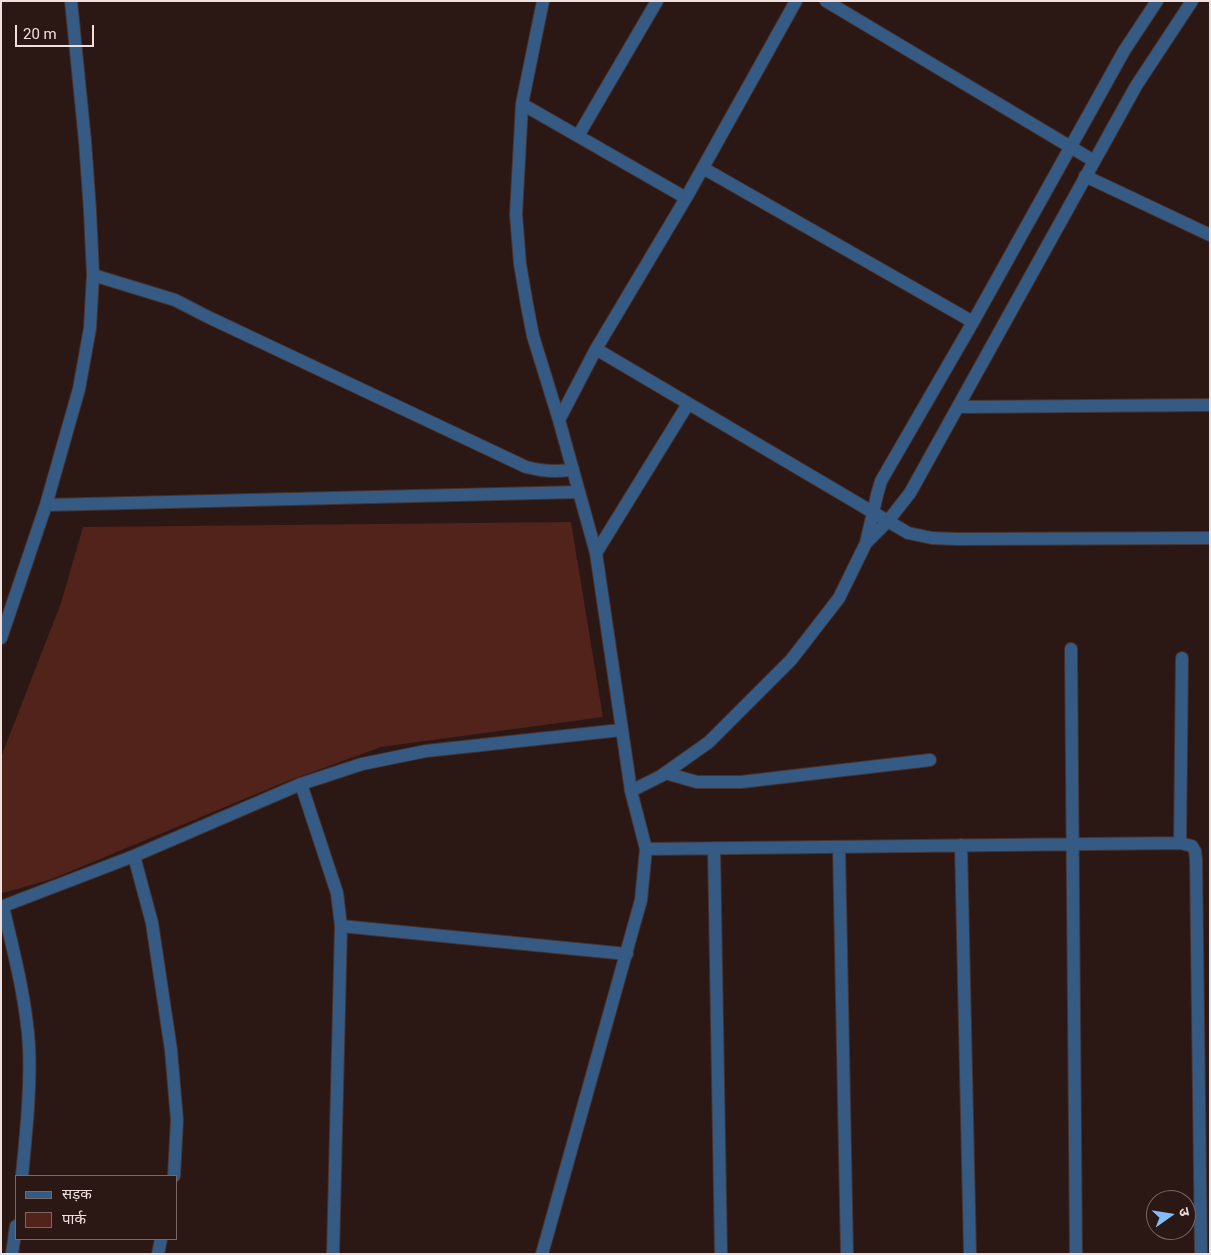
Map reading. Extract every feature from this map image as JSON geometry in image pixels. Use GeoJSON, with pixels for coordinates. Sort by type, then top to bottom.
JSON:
{"type":"FeatureCollection","features":[{"type":"Feature","properties":{"kind":"street"},"geometry":{"type":"LineString","coordinates":[[1,638],[46,505],[79,389],[90,328],[93,275],[85,141],[71,1]]}},
{"type":"Feature","properties":{"kind":"street"},"geometry":{"type":"LineString","coordinates":[[542,1],[522,104],[516,214],[520,264],[534,336],[596,554],[631,791],[646,849],[641,900],[542,1254]]}},
{"type":"Feature","properties":{"kind":"street"},"geometry":{"type":"LineString","coordinates":[[578,136],[658,1]]}},
{"type":"Feature","properties":{"kind":"street"},"geometry":{"type":"LineString","coordinates":[[559,420],[596,349],[686,198],[796,1]]}},
{"type":"Feature","properties":{"kind":"street"},"geometry":{"type":"LineString","coordinates":[[826,1],[1094,161]]}},
{"type":"Feature","properties":{"kind":"street"},"geometry":{"type":"LineString","coordinates":[[631,791],[665,773],[709,742],[791,660],[839,598],[866,543],[881,481],[973,322],[1124,51],[1157,1]]}},
{"type":"Feature","properties":{"kind":"street"},"geometry":{"type":"LineString","coordinates":[[866,543],[888,521],[910,494],[1136,86],[1192,1]]}},
{"type":"Feature","properties":{"kind":"street"},"geometry":{"type":"LineString","coordinates":[[522,104],[686,198]]}},
{"type":"Feature","properties":{"kind":"street"},"geometry":{"type":"LineString","coordinates":[[703,168],[973,322]]}},
{"type":"Feature","properties":{"kind":"street"},"geometry":{"type":"LineString","coordinates":[[1085,176],[1210,235]]}},
{"type":"Feature","properties":{"kind":"street"},"geometry":{"type":"LineString","coordinates":[[93,275],[175,300],[526,467],[545,472],[573,469]]}},
{"type":"Feature","properties":{"kind":"street"},"geometry":{"type":"LineString","coordinates":[[596,349],[908,533],[932,538],[1210,538]]}},
{"type":"Feature","properties":{"kind":"street"},"geometry":{"type":"LineString","coordinates":[[596,554],[688,404]]}},
{"type":"Feature","properties":{"kind":"street"},"geometry":{"type":"LineString","coordinates":[[958,407],[1210,405]]}},
{"type":"Feature","properties":{"kind":"street"},"geometry":{"type":"LineString","coordinates":[[46,505],[579,492]]}},
{"type":"Feature","properties":{"kind":"street"},"geometry":{"type":"LineString","coordinates":[[1071,649],[1076,1254]]}},
{"type":"Feature","properties":{"kind":"street"},"geometry":{"type":"LineString","coordinates":[[1180,843],[1182,658]]}},
{"type":"Feature","properties":{"kind":"street"},"geometry":{"type":"LineString","coordinates":[[22,1175],[28,1116],[29,1047],[23,994],[2,907],[134,856],[301,784],[362,764],[426,751],[621,730]]}},
{"type":"Feature","properties":{"kind":"street"},"geometry":{"type":"LineString","coordinates":[[665,773],[697,782],[741,782],[930,760]]}},
{"type":"Feature","properties":{"kind":"street"},"geometry":{"type":"LineString","coordinates":[[301,784],[337,893],[341,926],[333,1254]]}},
{"type":"Feature","properties":{"kind":"street"},"geometry":{"type":"LineString","coordinates":[[646,849],[1180,843],[1192,846],[1196,859],[1201,1254]]}},
{"type":"Feature","properties":{"kind":"street"},"geometry":{"type":"LineString","coordinates":[[960,845],[970,1254]]}},
{"type":"Feature","properties":{"kind":"street"},"geometry":{"type":"LineString","coordinates":[[839,847],[847,1254]]}},
{"type":"Feature","properties":{"kind":"street"},"geometry":{"type":"LineString","coordinates":[[714,848],[721,1254]]}},
{"type":"Feature","properties":{"kind":"street"},"geometry":{"type":"LineString","coordinates":[[134,856],[152,923],[171,1050],[177,1120],[174,1175]]}},
{"type":"Feature","properties":{"kind":"street"},"geometry":{"type":"LineString","coordinates":[[341,926],[627,954]]}},
{"type":"Feature","properties":{"kind":"street"},"geometry":{"type":"LineString","coordinates":[[12,1254],[15,1233]]}},
{"type":"Feature","properties":{"kind":"street"},"geometry":{"type":"LineString","coordinates":[[158,1254],[162,1240]]}},
{"type":"Feature","properties":{"kind":"green space"},"geometry":{"type":"Polygon","coordinates":[[[571,522],[603,717],[381,747],[285,782],[52,879],[3,893],[1,891],[1,757],[61,603],[83,527],[571,522]]]}}]}
